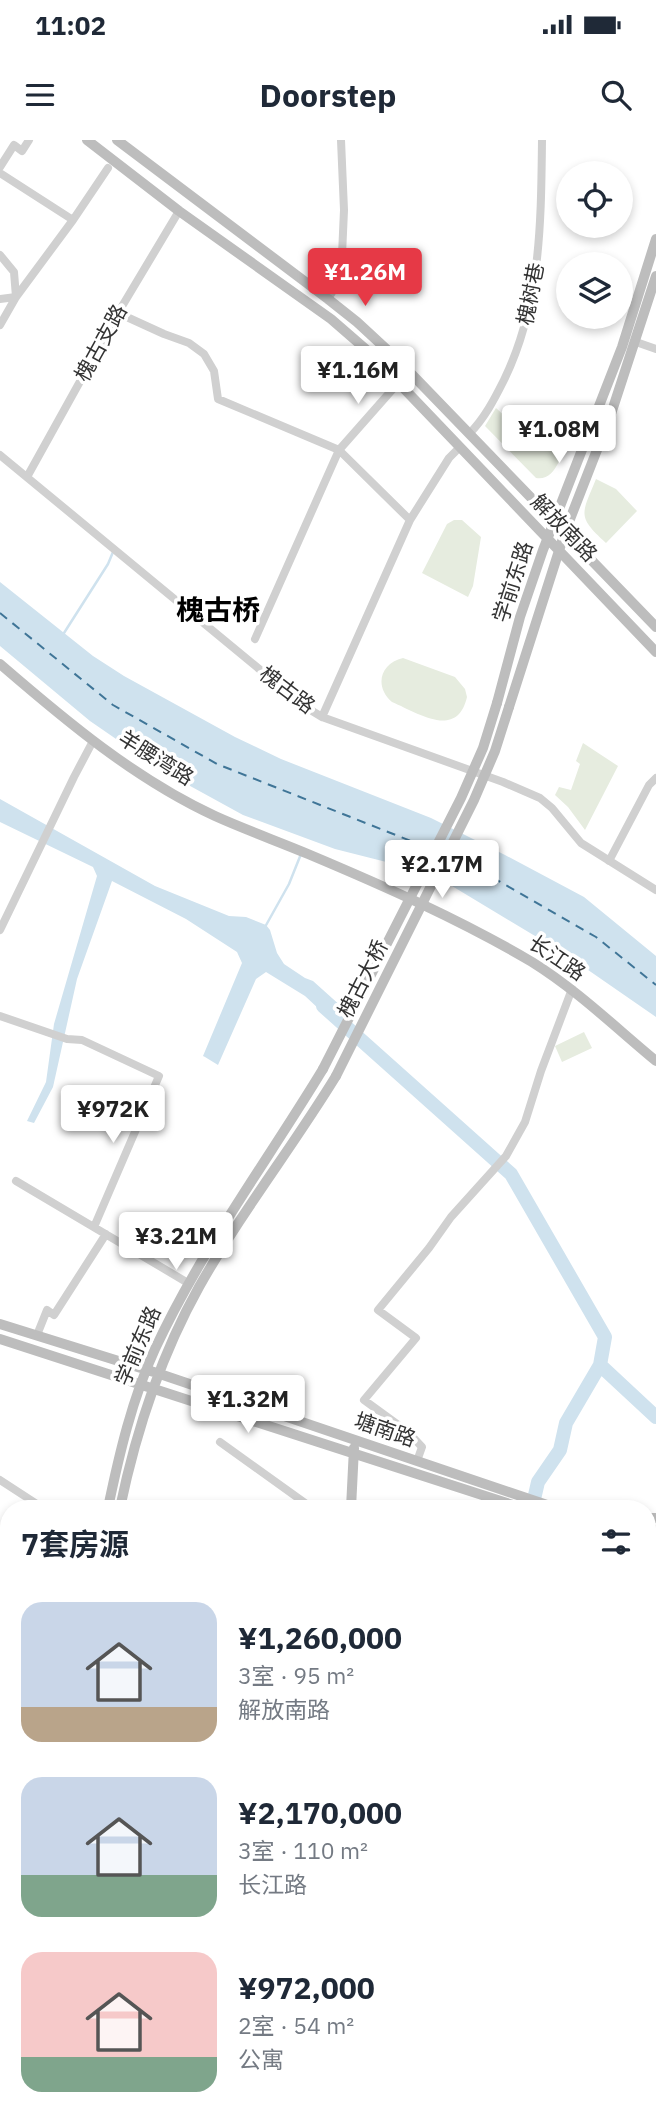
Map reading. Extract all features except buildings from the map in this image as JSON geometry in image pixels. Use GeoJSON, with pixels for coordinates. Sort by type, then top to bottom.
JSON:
{"type":"FeatureCollection","features":[{"type":"Feature","properties":{"kind":"main road","name":"解放南路"},"geometry":{"type":"LineString","coordinates":[[87,140],[179,211],[331,319],[399,382],[656,652]]}},
{"type":"Feature","properties":{"kind":"main road","name":"解放南路"},"geometry":{"type":"LineString","coordinates":[[117,140],[328,299],[397,359],[656,627]]}},
{"type":"Feature","properties":{"kind":"main road"},"geometry":{"type":"LineString","coordinates":[[130,150],[140,140]]}},
{"type":"Feature","properties":{"kind":"main road","name":"学前东路"},"geometry":{"type":"LineString","coordinates":[[497,703],[520,617],[622,347],[656,239]]}},
{"type":"Feature","properties":{"kind":"main road","name":"学前东路"},"geometry":{"type":"LineString","coordinates":[[509,707],[558,550],[636,342],[656,276]]}},
{"type":"Feature","properties":{"kind":"main road","name":"羊腰湾路"},"geometry":{"type":"LineString","coordinates":[[0,664],[78,730],[153,781],[214,816],[310,855]]}},
{"type":"Feature","properties":{"kind":"main road","name":"槐古大桥"},"geometry":{"type":"LineString","coordinates":[[323,1069],[461,798],[483,748],[497,703]]}},
{"type":"Feature","properties":{"kind":"main road","name":"槐古大桥"},"geometry":{"type":"LineString","coordinates":[[336,1076],[474,800],[495,751],[509,707]]}},
{"type":"Feature","properties":{"kind":"main road","name":"长江路"},"geometry":{"type":"LineString","coordinates":[[310,855],[486,936],[534,964],[572,989],[656,1061]]}},
{"type":"Feature","properties":{"kind":"main road","name":"学前东路"},"geometry":{"type":"LineString","coordinates":[[122,1500],[152,1372],[188,1283],[323,1069]]}},
{"type":"Feature","properties":{"kind":"main road","name":"学前东路"},"geometry":{"type":"LineString","coordinates":[[110,1500],[142,1383],[152,1372],[198,1288],[260,1189],[336,1076]]}},
{"type":"Feature","properties":{"kind":"main road","name":"塘南路"},"geometry":{"type":"LineString","coordinates":[[0,1325],[152,1372],[417,1461],[508,1500]]}},
{"type":"Feature","properties":{"kind":"main road","name":"塘南路"},"geometry":{"type":"LineString","coordinates":[[0,1339],[142,1383],[354,1455],[515,1500]]}},
{"type":"Feature","properties":{"kind":"main road"},"geometry":{"type":"LineString","coordinates":[[351,1500],[355,1440]]}},
{"type":"Feature","properties":{"kind":"street"},"geometry":{"type":"LineString","coordinates":[[0,167],[14,145],[22,151],[29,140]]}},
{"type":"Feature","properties":{"kind":"street"},"geometry":{"type":"LineString","coordinates":[[328,299],[341,278],[344,210],[341,140]]}},
{"type":"Feature","properties":{"kind":"street","name":"槐树巷"},"geometry":{"type":"LineString","coordinates":[[469,434],[479,424],[495,398],[520,342],[528,315],[538,260],[542,140]]}},
{"type":"Feature","properties":{"kind":"street"},"geometry":{"type":"LineString","coordinates":[[0,325],[16,297],[108,168]]}},
{"type":"Feature","properties":{"kind":"street"},"geometry":{"type":"LineString","coordinates":[[0,173],[73,220]]}},
{"type":"Feature","properties":{"kind":"street","name":"槐古支路"},"geometry":{"type":"LineString","coordinates":[[27,477],[118,313],[179,211]]}},
{"type":"Feature","properties":{"kind":"street"},"geometry":{"type":"LineString","coordinates":[[0,255],[14,272],[16,297]]}},
{"type":"Feature","properties":{"kind":"street"},"geometry":{"type":"LineString","coordinates":[[0,299],[16,297]]}},
{"type":"Feature","properties":{"kind":"street"},"geometry":{"type":"LineString","coordinates":[[118,313],[189,343],[204,354],[214,371],[218,399],[340,450],[410,520]]}},
{"type":"Feature","properties":{"kind":"street"},"geometry":{"type":"LineString","coordinates":[[636,342],[656,349]]}},
{"type":"Feature","properties":{"kind":"street"},"geometry":{"type":"LineString","coordinates":[[255,639],[340,450],[399,382]]}},
{"type":"Feature","properties":{"kind":"street"},"geometry":{"type":"LineString","coordinates":[[322,716],[410,520],[449,458],[460,447]]}},
{"type":"Feature","properties":{"kind":"street","name":"槐古路"},"geometry":{"type":"LineString","coordinates":[[0,455],[304,706],[322,716],[540,798],[582,843],[656,890]]}},
{"type":"Feature","properties":{"kind":"street"},"geometry":{"type":"LineString","coordinates":[[0,930],[93,741]]}},
{"type":"Feature","properties":{"kind":"street"},"geometry":{"type":"LineString","coordinates":[[609,861],[649,785],[656,778]]}},
{"type":"Feature","properties":{"kind":"street"},"geometry":{"type":"LineString","coordinates":[[417,1461],[422,1447],[408,1432],[363,1400],[416,1338],[378,1310],[451,1217],[506,1156],[525,1122],[572,989]]}},
{"type":"Feature","properties":{"kind":"street"},"geometry":{"type":"LineString","coordinates":[[0,1016],[67,1039],[82,1040],[159,1076],[94,1227]]}},
{"type":"Feature","properties":{"kind":"street"},"geometry":{"type":"LineString","coordinates":[[16,1181],[188,1283]]}},
{"type":"Feature","properties":{"kind":"street"},"geometry":{"type":"LineString","coordinates":[[37,1335],[47,1310],[54,1315],[106,1234]]}},
{"type":"Feature","properties":{"kind":"street"},"geometry":{"type":"LineString","coordinates":[[220,1442],[301,1500]]}},
{"type":"Feature","properties":{"kind":"street"},"geometry":{"type":"LineString","coordinates":[[0,1480],[31,1500]]}},
{"type":"Feature","properties":{"kind":"shaded area"},"geometry":{"type":"Polygon","coordinates":[[[496,408],[541,449],[558,447],[570,434],[558,463],[549,475],[536,478],[485,426],[496,408]]]}},
{"type":"Feature","properties":{"kind":"shaded area"},"geometry":{"type":"Polygon","coordinates":[[[596,479],[616,489],[637,511],[606,543],[590,527],[584,514],[596,479]]]}},
{"type":"Feature","properties":{"kind":"shaded area"},"geometry":{"type":"Polygon","coordinates":[[[462,520],[481,537],[473,586],[468,597],[422,573],[447,524],[462,520]]]}},
{"type":"Feature","properties":{"kind":"shaded area"},"geometry":{"type":"Polygon","coordinates":[[[403,658],[455,677],[465,689],[467,697],[462,710],[455,717],[436,720],[425,717],[392,702],[386,696],[382,676],[389,665],[403,658]]]}},
{"type":"Feature","properties":{"kind":"shaded area"},"geometry":{"type":"Polygon","coordinates":[[[583,743],[618,766],[585,830],[555,795],[559,787],[571,790],[580,764],[576,761],[583,743]]]}},
{"type":"Feature","properties":{"kind":"shaded area"},"geometry":{"type":"Polygon","coordinates":[[[584,1032],[592,1048],[562,1062],[555,1046],[584,1032]]]}},
{"type":"Feature","properties":{"kind":"water"},"geometry":{"type":"Polygon","coordinates":[[[0,582],[93,656],[235,737],[281,759],[431,818],[584,897],[656,956],[656,1017],[565,954],[452,886],[410,868],[335,849],[243,815],[161,770],[90,721],[0,646],[0,582]]]}},
{"type":"Feature","properties":{"kind":"water"},"geometry":{"type":"Polygon","coordinates":[[[0,799],[155,886],[229,916],[246,917],[266,925],[284,964],[313,981],[342,1007],[334,1023],[305,996],[266,972],[256,979],[218,1065],[203,1056],[242,963],[237,952],[186,919],[112,881],[77,979],[53,1087],[34,1123],[27,1121],[46,1082],[54,1024],[97,876],[93,867],[0,822],[0,799]]]}},
{"type":"Feature","properties":{"kind":"waterway"},"geometry":{"type":"LineString","coordinates":[[64,633],[113,552]]}},
{"type":"Feature","properties":{"kind":"waterway"},"geometry":{"type":"LineString","coordinates":[[265,927],[289,884],[301,854]]}},
{"type":"Feature","properties":{"kind":"waterway"},"geometry":{"type":"LineString","coordinates":[[323,1006],[511,1174],[605,1337],[600,1365],[656,1417]]}},
{"type":"Feature","properties":{"kind":"waterway"},"geometry":{"type":"LineString","coordinates":[[534,1500],[538,1482],[560,1450],[566,1423],[600,1365]]}},
{"type":"Feature","properties":{"kind":"ferry route"},"geometry":{"type":"LineString","coordinates":[[0,613],[113,705],[217,764],[431,849]]}},
{"type":"Feature","properties":{"kind":"ferry route"},"geometry":{"type":"LineString","coordinates":[[449,857],[497,880],[596,937],[656,985]]}},
{"type":"Feature","properties":{"kind":"district","name":"槐古桥"},"geometry":{"type":"Point","coordinates":[218,610]}}]}
